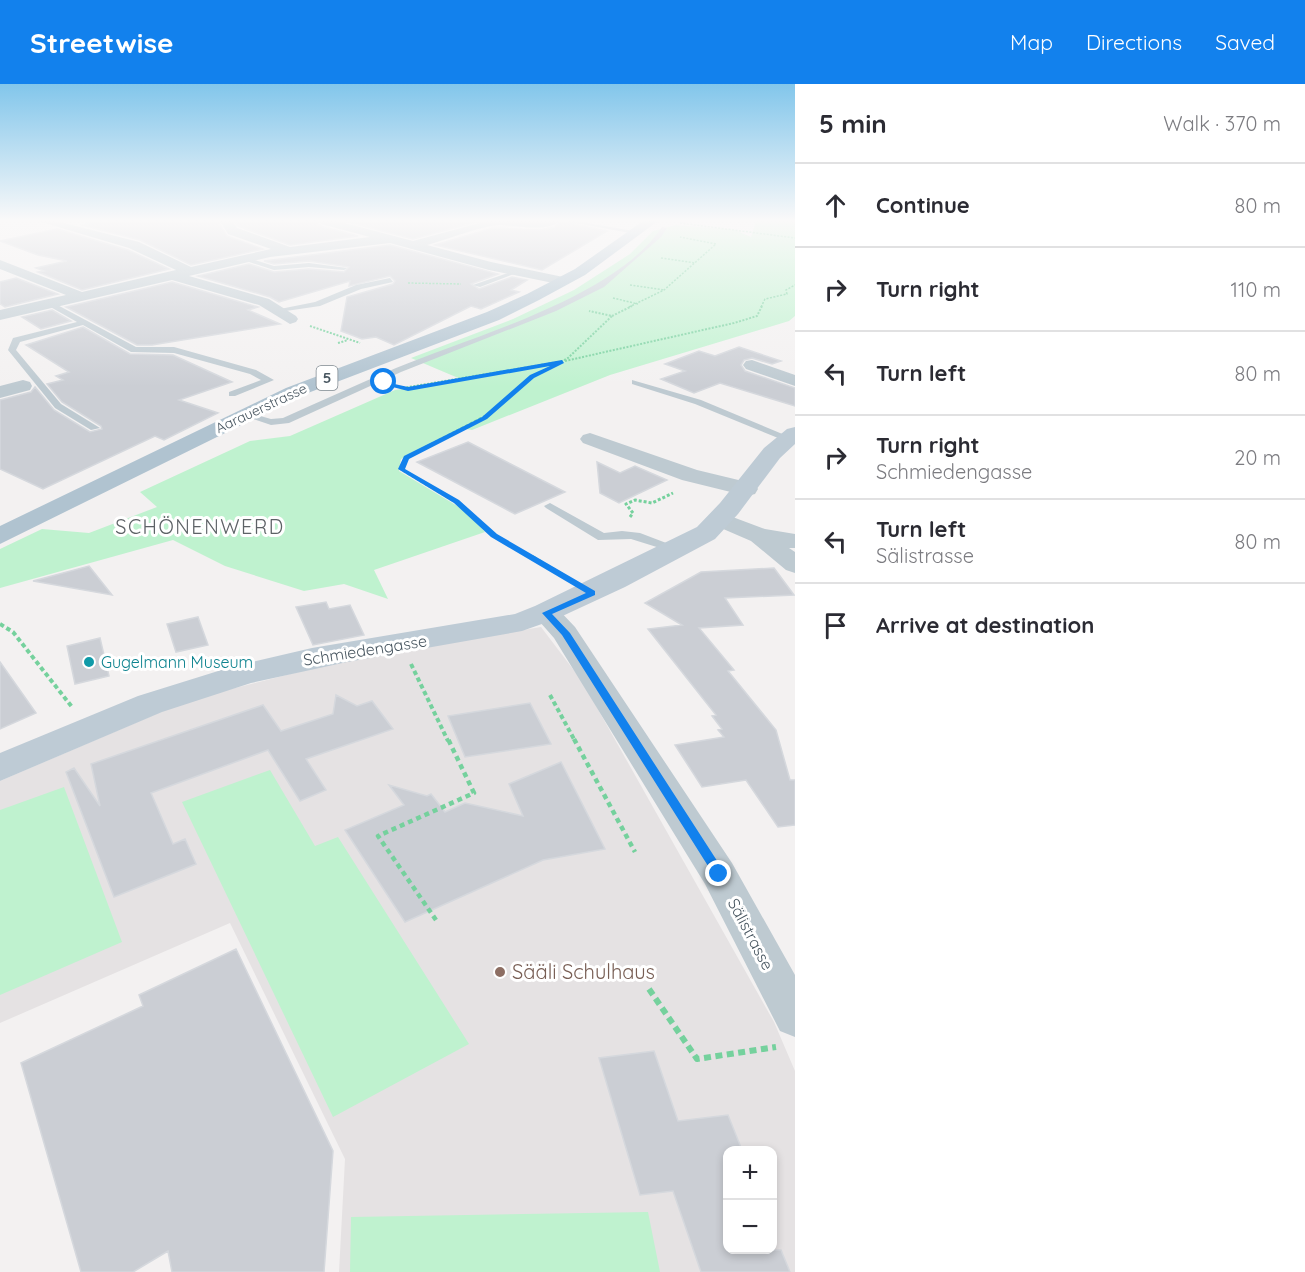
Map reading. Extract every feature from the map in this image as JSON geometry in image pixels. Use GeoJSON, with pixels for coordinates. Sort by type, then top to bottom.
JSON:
{"type":"FeatureCollection","features":[{"type":"Feature","properties":{"kind":"main road","name":"Aarauerstrasse"},"geometry":{"type":"LineString","coordinates":[[0,536],[246,414],[321,380],[493,315],[571,276]]}},
{"type":"Feature","properties":{"kind":"street"},"geometry":{"type":"LineString","coordinates":[[31,276],[80,296]]}},
{"type":"Feature","properties":{"kind":"street"},"geometry":{"type":"LineString","coordinates":[[0,315],[172,276]]}},
{"type":"Feature","properties":{"kind":"street"},"geometry":{"type":"LineString","coordinates":[[176,276],[264,302],[284,315]]}},
{"type":"Feature","properties":{"kind":"street"},"geometry":{"type":"LineString","coordinates":[[539,276],[563,281]]}},
{"type":"Feature","properties":{"kind":"street"},"geometry":{"type":"LineString","coordinates":[[752,364],[795,381]]}},
{"type":"Feature","properties":{"kind":"street"},"geometry":{"type":"LineString","coordinates":[[0,392],[30,384]]}},
{"type":"Feature","properties":{"kind":"street","name":"Schmiedengasse"},"geometry":{"type":"LineString","coordinates":[[0,768],[193,688],[298,661],[522,622],[546,613],[592,593],[706,533],[722,520],[774,450],[791,436]]}},
{"type":"Feature","properties":{"kind":"street"},"geometry":{"type":"LineString","coordinates":[[590,439],[680,472],[747,489]]}},
{"type":"Feature","properties":{"kind":"street"},"geometry":{"type":"LineString","coordinates":[[722,520],[760,536],[795,541]]}},
{"type":"Feature","properties":{"kind":"street"},"geometry":{"type":"LineString","coordinates":[[760,536],[795,565]]}},
{"type":"Feature","properties":{"kind":"street","name":"Sälistrasse"},"geometry":{"type":"LineString","coordinates":[[546,613],[565,633],[719,874],[790,1032]]}},
{"type":"Feature","properties":{"kind":"lane"},"geometry":{"type":"LineString","coordinates":[[477,285],[503,276]]}},
{"type":"Feature","properties":{"kind":"lane"},"geometry":{"type":"LineString","coordinates":[[246,414],[271,422],[285,421],[375,381],[562,304],[612,276]]}},
{"type":"Feature","properties":{"kind":"lane"},"geometry":{"type":"LineString","coordinates":[[284,315],[358,287],[390,280]]}},
{"type":"Feature","properties":{"kind":"lane"},"geometry":{"type":"LineString","coordinates":[[50,303],[134,350],[174,350],[253,372],[269,380],[232,394]]}},
{"type":"Feature","properties":{"kind":"lane"},"geometry":{"type":"LineString","coordinates":[[85,322],[16,340],[12,350],[30,384],[57,406],[95,428]]}},
{"type":"Feature","properties":{"kind":"lane"},"geometry":{"type":"LineString","coordinates":[[635,382],[791,436]]}},
{"type":"Feature","properties":{"kind":"lane"},"geometry":{"type":"LineString","coordinates":[[550,506],[602,537],[617,533],[634,534],[676,549]]}},
{"type":"Feature","properties":{"kind":"path"},"geometry":{"type":"LineString","coordinates":[[592,593],[494,535],[456,502],[401,469],[406,458],[484,418],[532,377],[562,362],[612,316],[664,290],[680,276]]}},
{"type":"Feature","properties":{"kind":"path"},"geometry":{"type":"LineString","coordinates":[[390,280],[417,284],[477,285]]}},
{"type":"Feature","properties":{"kind":"path"},"geometry":{"type":"LineString","coordinates":[[606,281],[664,290]]}},
{"type":"Feature","properties":{"kind":"path"},"geometry":{"type":"LineString","coordinates":[[375,381],[408,389],[562,362],[624,346],[734,325],[758,316],[765,299],[787,294],[786,290],[795,285]]}},
{"type":"Feature","properties":{"kind":"path"},"geometry":{"type":"LineString","coordinates":[[562,304],[612,316]]}},
{"type":"Feature","properties":{"kind":"path"},"geometry":{"type":"LineString","coordinates":[[284,315],[389,354]]}},
{"type":"Feature","properties":{"kind":"path"},"geometry":{"type":"LineString","coordinates":[[338,343],[351,340]]}},
{"type":"Feature","properties":{"kind":"path"},"geometry":{"type":"LineString","coordinates":[[617,533],[633,513],[626,504],[635,500],[652,503]]}},
{"type":"Feature","properties":{"kind":"path"},"geometry":{"type":"LineString","coordinates":[[0,624],[13,632],[90,729]]}},
{"type":"Feature","properties":{"kind":"path"},"geometry":{"type":"LineString","coordinates":[[402,644],[474,793],[378,836],[436,920]]}},
{"type":"Feature","properties":{"kind":"path"},"geometry":{"type":"LineString","coordinates":[[550,695],[635,852]]}},
{"type":"Feature","properties":{"kind":"path"},"geometry":{"type":"LineString","coordinates":[[649,989],[697,1059],[790,1032]]}},
{"type":"Feature","properties":{"kind":"shaded area","name":"Sääli Schulhaus"},"geometry":{"type":"Polygon","coordinates":[[[541,627],[582,681],[774,1022],[795,1071],[795,1272],[339,1272],[345,1159],[230,923],[0,1023],[0,781],[191,699],[346,660],[541,627]]]}},
{"type":"Feature","properties":{"kind":"green space"},"geometry":{"type":"Polygon","coordinates":[[[595,276],[795,276],[795,316],[789,321],[610,375],[472,430],[461,428],[401,459],[399,471],[464,510],[485,532],[374,570],[388,599],[344,584],[304,591],[225,566],[173,540],[0,588],[0,549],[42,529],[89,533],[157,507],[140,492],[250,441],[290,436],[395,390],[463,380],[411,358],[513,319],[574,290],[595,276]]]}},
{"type":"Feature","properties":{"kind":"green space"},"geometry":{"type":"Polygon","coordinates":[[[270,770],[315,846],[338,837],[469,1044],[333,1117],[182,802],[270,770]]]}},
{"type":"Feature","properties":{"kind":"green space"},"geometry":{"type":"Polygon","coordinates":[[[64,787],[122,942],[0,995],[0,810],[64,787]]]}},
{"type":"Feature","properties":{"kind":"green space"},"geometry":{"type":"Polygon","coordinates":[[[648,1212],[660,1272],[350,1272],[351,1217],[648,1212]]]}},
{"type":"Feature","properties":{"kind":"building"},"geometry":{"type":"Polygon","coordinates":[[[49,276],[138,276],[82,290],[49,276]]]}},
{"type":"Feature","properties":{"kind":"building"},"geometry":{"type":"Polygon","coordinates":[[[200,276],[388,276],[349,286],[350,281],[279,302],[270,297],[200,276]]]}},
{"type":"Feature","properties":{"kind":"building"},"geometry":{"type":"Polygon","coordinates":[[[390,276],[491,276],[471,284],[479,289],[512,277],[527,280],[511,290],[519,292],[481,309],[471,306],[394,345],[376,337],[362,339],[341,331],[347,297],[393,284],[395,281],[390,276]]]}},
{"type":"Feature","properties":{"kind":"building"},"geometry":{"type":"Polygon","coordinates":[[[16,278],[58,294],[5,307],[0,304],[0,282],[16,278]]]}},
{"type":"Feature","properties":{"kind":"building"},"geometry":{"type":"Polygon","coordinates":[[[172,282],[258,307],[248,310],[280,324],[152,345],[137,345],[66,307],[172,282]]]}},
{"type":"Feature","properties":{"kind":"building"},"geometry":{"type":"Polygon","coordinates":[[[52,310],[71,321],[41,329],[22,317],[52,310]]]}},
{"type":"Feature","properties":{"kind":"building"},"geometry":{"type":"Polygon","coordinates":[[[83,327],[130,354],[173,355],[232,382],[179,400],[218,413],[164,440],[155,436],[43,489],[0,469],[0,400],[31,392],[35,387],[54,410],[90,432],[102,429],[101,426],[62,402],[47,384],[63,380],[56,376],[69,372],[26,345],[83,327]]]}},
{"type":"Feature","properties":{"kind":"building"},"geometry":{"type":"Polygon","coordinates":[[[739,347],[781,361],[772,364],[752,358],[744,360],[741,365],[745,371],[795,388],[795,406],[720,383],[694,393],[661,379],[685,371],[665,364],[699,351],[715,356],[739,347]]]}},
{"type":"Feature","properties":{"kind":"building"},"geometry":{"type":"Polygon","coordinates":[[[468,442],[565,492],[515,514],[417,462],[468,442]]]}},
{"type":"Feature","properties":{"kind":"building"},"geometry":{"type":"Polygon","coordinates":[[[597,462],[620,473],[635,466],[667,480],[619,503],[600,493],[597,462]]]}},
{"type":"Feature","properties":{"kind":"building"},"geometry":{"type":"Polygon","coordinates":[[[89,566],[112,595],[33,581],[89,566]]]}},
{"type":"Feature","properties":{"kind":"building"},"geometry":{"type":"Polygon","coordinates":[[[774,568],[794,595],[725,598],[743,625],[699,628],[734,670],[728,671],[776,730],[790,780],[795,780],[795,825],[778,827],[746,780],[702,787],[675,745],[724,737],[718,730],[722,729],[712,716],[716,715],[648,629],[682,625],[645,603],[701,572],[774,568]]]}},
{"type":"Feature","properties":{"kind":"building"},"geometry":{"type":"Polygon","coordinates":[[[326,602],[329,609],[350,605],[364,635],[313,645],[296,607],[326,602]]]}},
{"type":"Feature","properties":{"kind":"building"},"geometry":{"type":"Polygon","coordinates":[[[198,617],[208,645],[176,652],[167,624],[198,617]]]}},
{"type":"Feature","properties":{"kind":"building"},"geometry":{"type":"Polygon","coordinates":[[[100,638],[109,676],[75,684],[67,646],[100,638]]]}},
{"type":"Feature","properties":{"kind":"building"},"geometry":{"type":"Polygon","coordinates":[[[0,662],[36,713],[0,729],[0,662]]]}},
{"type":"Feature","properties":{"kind":"building"},"geometry":{"type":"Polygon","coordinates":[[[336,695],[357,706],[372,701],[393,729],[306,759],[326,790],[300,801],[268,750],[151,793],[173,844],[185,839],[196,864],[114,897],[66,772],[74,768],[100,806],[91,764],[263,705],[281,731],[333,714],[336,695]]]}},
{"type":"Feature","properties":{"kind":"building"},"geometry":{"type":"Polygon","coordinates":[[[530,703],[551,744],[465,757],[448,716],[530,703]]]}},
{"type":"Feature","properties":{"kind":"building"},"geometry":{"type":"Polygon","coordinates":[[[561,762],[605,849],[543,860],[405,922],[345,830],[404,805],[389,785],[427,796],[431,794],[445,812],[465,803],[523,816],[509,784],[561,762]]]}},
{"type":"Feature","properties":{"kind":"building"},"geometry":{"type":"Polygon","coordinates":[[[236,949],[333,1151],[324,1272],[172,1272],[168,1251],[133,1272],[81,1272],[21,1063],[143,1006],[139,995],[236,949]]]}},
{"type":"Feature","properties":{"kind":"building"},"geometry":{"type":"Polygon","coordinates":[[[654,1051],[678,1121],[728,1115],[740,1146],[723,1146],[723,1254],[777,1254],[777,1250],[781,1250],[790,1272],[701,1272],[673,1191],[640,1195],[599,1058],[654,1051]]]}},
{"type":"Feature","properties":{"kind":"place","name":"Gugelmann Museum"},"geometry":{"type":"Point","coordinates":[89,662]}},
{"type":"Feature","properties":{"kind":"place","name":"Sääli Schulhaus"},"geometry":{"type":"Point","coordinates":[500,972]}},
{"type":"Feature","properties":{"kind":"district","name":"SCHÖNENWERD"},"geometry":{"type":"Point","coordinates":[200,527]}},
{"type":"Feature","properties":{"kind":"route"},"geometry":{"type":"LineString","coordinates":[[384,382],[408,389],[562,362],[532,377],[484,418],[406,458],[401,469],[456,502],[494,535],[592,593],[546,613],[565,633],[719,874]]}}]}
